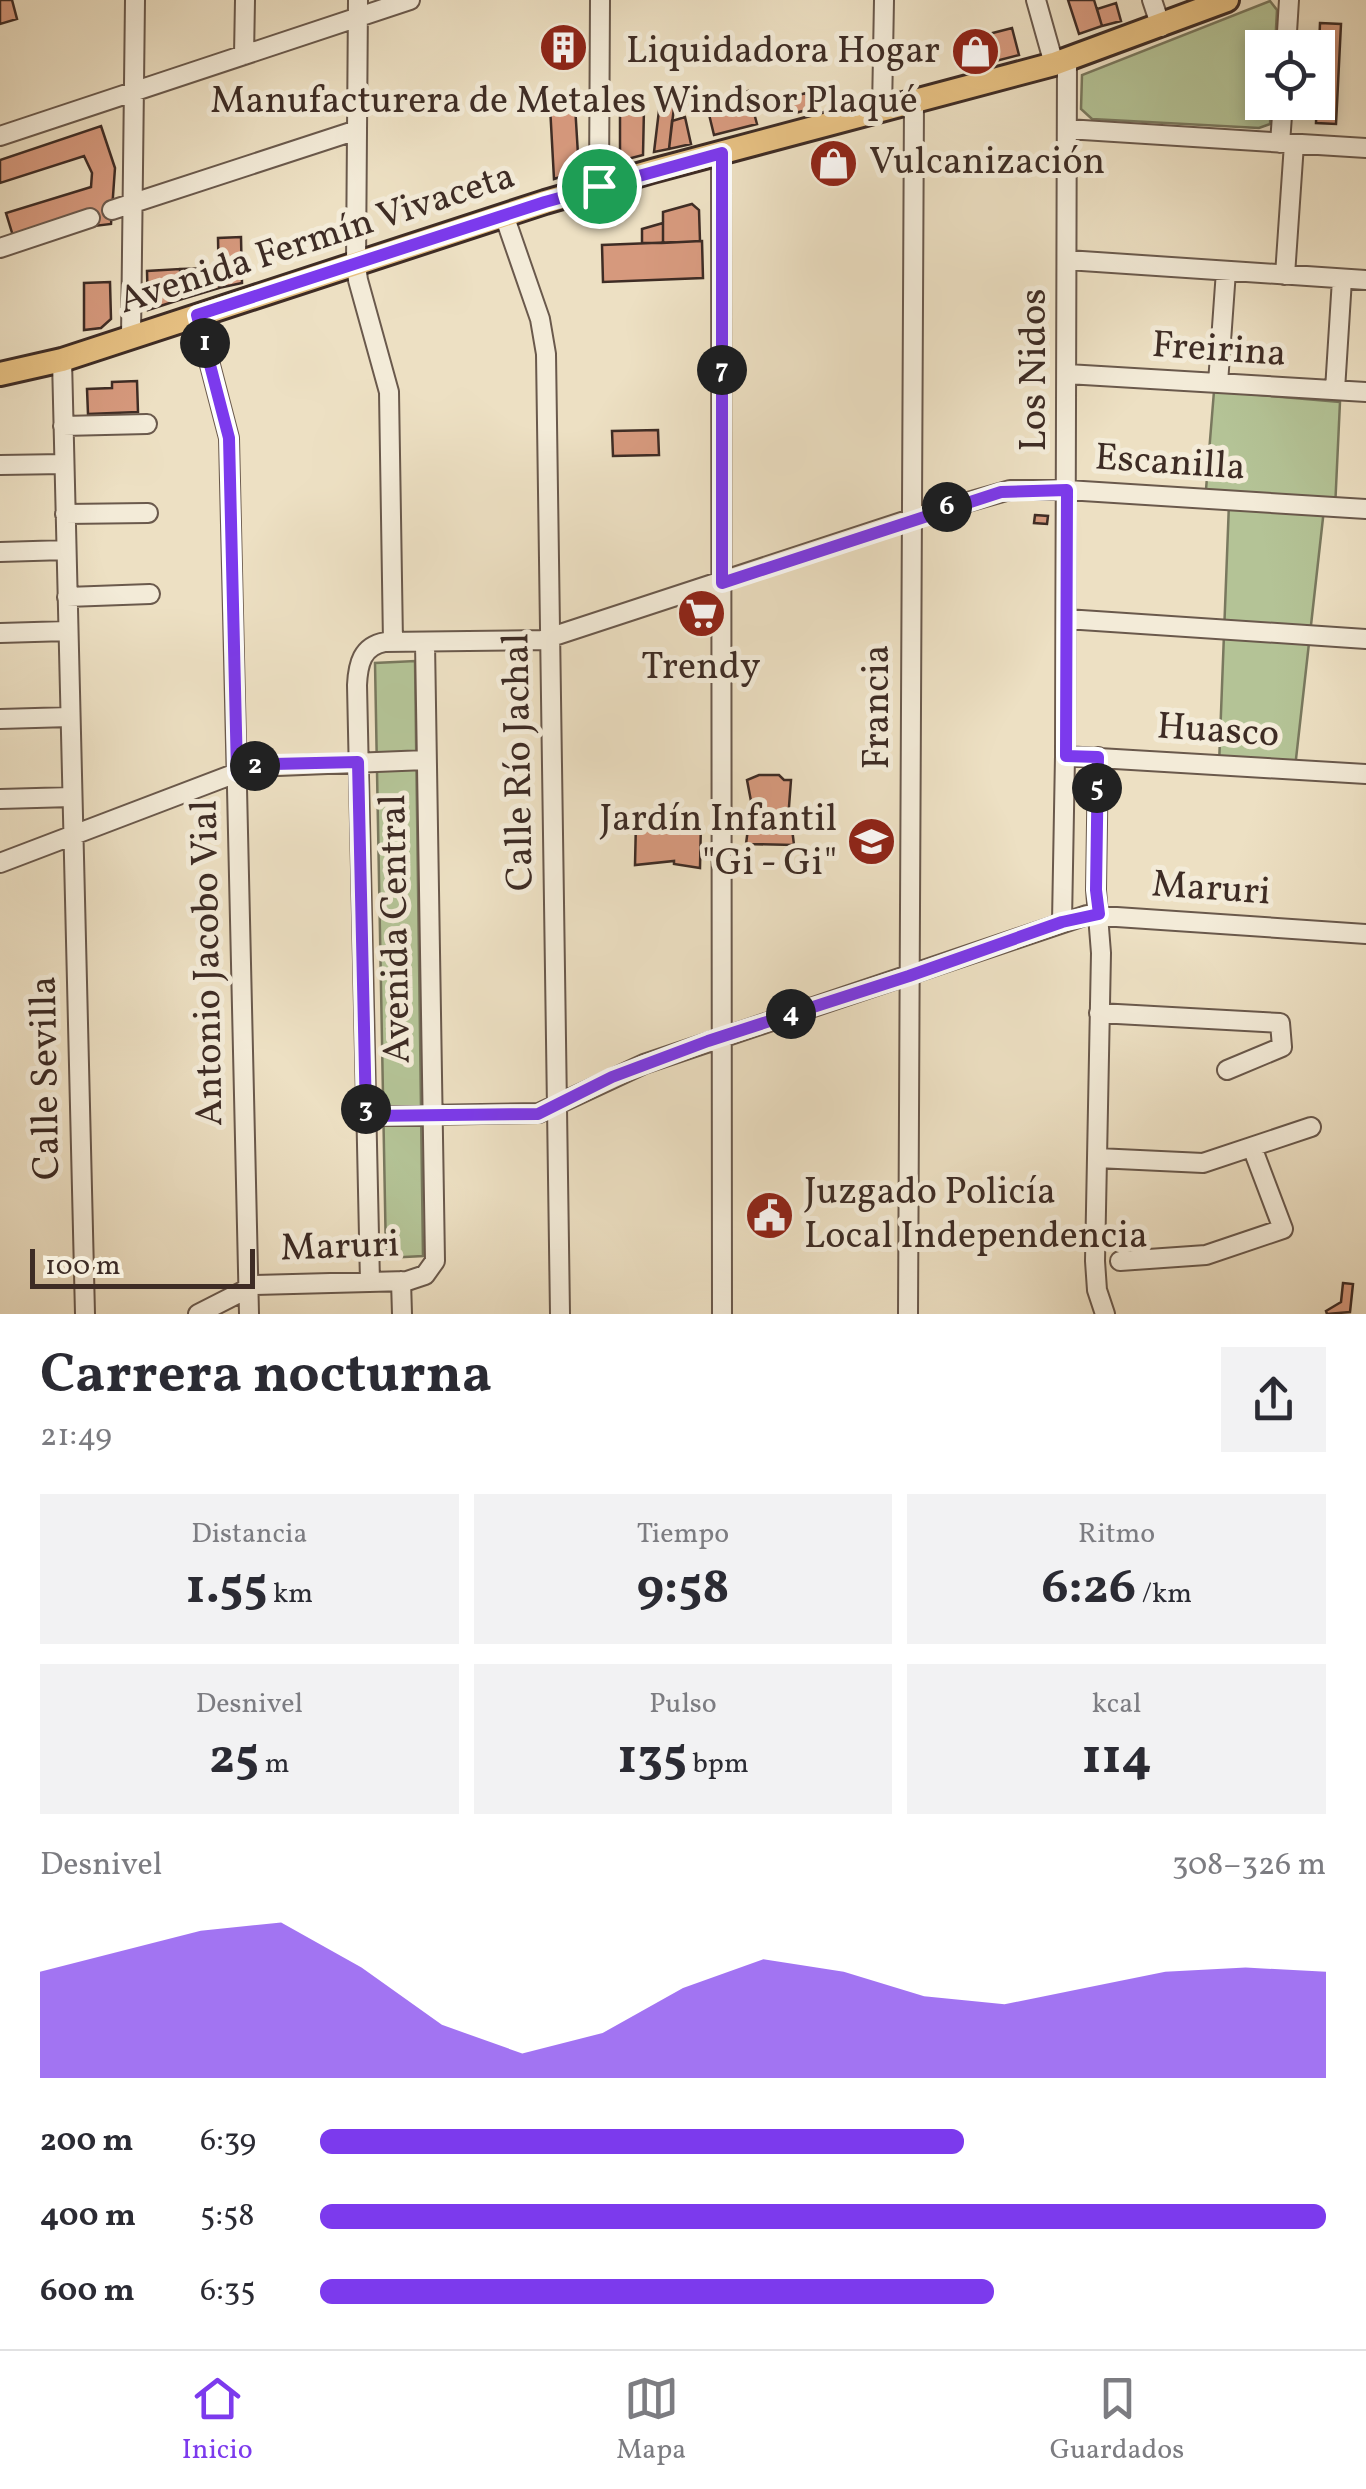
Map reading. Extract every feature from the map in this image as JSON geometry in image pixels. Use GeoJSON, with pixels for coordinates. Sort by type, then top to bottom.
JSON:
{"type":"FeatureCollection","features":[{"type":"Feature","properties":{"kind":"main road","name":"Avenida Fermín Vivaceta"},"geometry":{"type":"LineString","coordinates":[[0,374],[62,360],[599,186],[1060,61],[1227,0]]}},
{"type":"Feature","properties":{"kind":"main road","name":"Avenida Fermín Vivaceta"},"geometry":{"type":"LineString","coordinates":[[0,389],[62,360]]}},
{"type":"Feature","properties":{"kind":"street"},"geometry":{"type":"LineString","coordinates":[[132,337],[136,0]]}},
{"type":"Feature","properties":{"kind":"street"},"geometry":{"type":"LineString","coordinates":[[244,55],[245,0]]}},
{"type":"Feature","properties":{"kind":"street"},"geometry":{"type":"LineString","coordinates":[[0,136],[244,55],[358,9],[410,0]]}},
{"type":"Feature","properties":{"kind":"street"},"geometry":{"type":"LineString","coordinates":[[599,186],[600,0]]}},
{"type":"Feature","properties":{"kind":"street"},"geometry":{"type":"LineString","coordinates":[[882,110],[884,0]]}},
{"type":"Feature","properties":{"kind":"street","name":"Los Nidos"},"geometry":{"type":"LineString","coordinates":[[1036,0],[1060,61],[1067,128],[1062,922]]}},
{"type":"Feature","properties":{"kind":"street"},"geometry":{"type":"LineString","coordinates":[[1152,0],[1161,26]]}},
{"type":"Feature","properties":{"kind":"street"},"geometry":{"type":"LineString","coordinates":[[1287,30],[1289,0]]}},
{"type":"Feature","properties":{"kind":"street"},"geometry":{"type":"LineString","coordinates":[[358,9],[356,264],[389,392],[393,642]]}},
{"type":"Feature","properties":{"kind":"street","name":"Francia"},"geometry":{"type":"LineString","coordinates":[[908,1314],[914,101]]}},
{"type":"Feature","properties":{"kind":"street"},"geometry":{"type":"LineString","coordinates":[[1285,120],[1285,275]]}},
{"type":"Feature","properties":{"kind":"street"},"geometry":{"type":"LineString","coordinates":[[1067,128],[1366,148]]}},
{"type":"Feature","properties":{"kind":"street"},"geometry":{"type":"LineString","coordinates":[[112,210],[357,130]]}},
{"type":"Feature","properties":{"kind":"street"},"geometry":{"type":"LineString","coordinates":[[722,153],[722,1314]]}},
{"type":"Feature","properties":{"kind":"street","name":"Calle Río Jachal"},"geometry":{"type":"LineString","coordinates":[[504,215],[545,341],[560,1314]]}},
{"type":"Feature","properties":{"kind":"street"},"geometry":{"type":"LineString","coordinates":[[0,248],[90,218]]}},
{"type":"Feature","properties":{"kind":"street"},"geometry":{"type":"LineString","coordinates":[[1067,260],[1366,280]]}},
{"type":"Feature","properties":{"kind":"street"},"geometry":{"type":"LineString","coordinates":[[1218,383],[1226,271]]}},
{"type":"Feature","properties":{"kind":"street"},"geometry":{"type":"LineString","coordinates":[[1334,390],[1342,279]]}},
{"type":"Feature","properties":{"kind":"street","name":"Antonio Jacobo Vial"},"geometry":{"type":"LineString","coordinates":[[197,315],[229,438],[249,1314]]}},
{"type":"Feature","properties":{"kind":"street","name":"Calle Sevilla"},"geometry":{"type":"LineString","coordinates":[[62,360],[85,1314]]}},
{"type":"Feature","properties":{"kind":"street","name":"Freirina"},"geometry":{"type":"LineString","coordinates":[[1067,374],[1366,392]]}},
{"type":"Feature","properties":{"kind":"street"},"geometry":{"type":"LineString","coordinates":[[63,426],[147,424]]}},
{"type":"Feature","properties":{"kind":"street"},"geometry":{"type":"LineString","coordinates":[[0,465],[64,464]]}},
{"type":"Feature","properties":{"kind":"street","name":"Escanilla"},"geometry":{"type":"LineString","coordinates":[[393,642],[532,642],[552,638],[1001,492],[1067,490],[1366,509]]}},
{"type":"Feature","properties":{"kind":"street"},"geometry":{"type":"LineString","coordinates":[[65,514],[148,513]]}},
{"type":"Feature","properties":{"kind":"street"},"geometry":{"type":"LineString","coordinates":[[0,552],[66,550]]}},
{"type":"Feature","properties":{"kind":"street"},"geometry":{"type":"LineString","coordinates":[[68,598],[150,594]]}},
{"type":"Feature","properties":{"kind":"street"},"geometry":{"type":"LineString","coordinates":[[1066,618],[1366,639]]}},
{"type":"Feature","properties":{"kind":"street"},"geometry":{"type":"LineString","coordinates":[[0,633],[68,632]]}},
{"type":"Feature","properties":{"kind":"street","name":"Avenida Central"},"geometry":{"type":"LineString","coordinates":[[370,1282],[358,667],[370,646],[393,642]]}},
{"type":"Feature","properties":{"kind":"street","name":"Avenida Central"},"geometry":{"type":"LineString","coordinates":[[425,643],[436,1248],[429,1272]]}},
{"type":"Feature","properties":{"kind":"street"},"geometry":{"type":"LineString","coordinates":[[0,719],[70,717]]}},
{"type":"Feature","properties":{"kind":"street","name":"Huasco"},"geometry":{"type":"LineString","coordinates":[[1066,756],[1366,774]]}},
{"type":"Feature","properties":{"kind":"street"},"geometry":{"type":"LineString","coordinates":[[1098,757],[1095,1272],[1105,1314]]}},
{"type":"Feature","properties":{"kind":"street"},"geometry":{"type":"LineString","coordinates":[[0,863],[237,772],[273,764],[426,760]]}},
{"type":"Feature","properties":{"kind":"street"},"geometry":{"type":"LineString","coordinates":[[0,799],[72,797]]}},
{"type":"Feature","properties":{"kind":"street","name":"Maruri"},"geometry":{"type":"LineString","coordinates":[[366,1116],[534,1114],[628,1070],[722,1036],[1062,922],[1099,914],[1366,934]]}},
{"type":"Feature","properties":{"kind":"street"},"geometry":{"type":"LineString","coordinates":[[1099,1014],[1280,1023],[1282,1047],[1227,1070]]}},
{"type":"Feature","properties":{"kind":"street"},"geometry":{"type":"LineString","coordinates":[[1097,1158],[1194,1164],[1311,1127]]}},
{"type":"Feature","properties":{"kind":"street"},"geometry":{"type":"LineString","coordinates":[[1120,1261],[1206,1255],[1283,1229],[1252,1147]]}},
{"type":"Feature","properties":{"kind":"street","name":"Maruri"},"geometry":{"type":"LineString","coordinates":[[198,1314],[248,1286],[401,1281],[429,1272]]}},
{"type":"Feature","properties":{"kind":"street"},"geometry":{"type":"LineString","coordinates":[[401,1281],[402,1314]]}},
{"type":"Feature","properties":{"kind":"green space"},"geometry":{"type":"Polygon","coordinates":[[[1270,1],[1277,10],[1276,30],[1245,30],[1245,120],[1270,120],[1270,124],[1259,128],[1092,119],[1081,109],[1082,75],[1270,1]]]}},
{"type":"Feature","properties":{"kind":"green space"},"geometry":{"type":"Polygon","coordinates":[[[1214,391],[1340,402],[1335,509],[1324,509],[1295,768],[1219,765],[1229,503],[1205,502],[1214,391]]]}},
{"type":"Feature","properties":{"kind":"green space"},"geometry":{"type":"Polygon","coordinates":[[[415,661],[423,1256],[386,1258],[375,663],[415,661]]]}},
{"type":"Feature","properties":{"kind":"building"},"geometry":{"type":"Polygon","coordinates":[[[0,0],[12,0],[17,19],[0,24],[0,0]]]}},
{"type":"Feature","properties":{"kind":"building"},"geometry":{"type":"Polygon","coordinates":[[[1068,0],[1094,0],[1102,26],[1079,34],[1068,0]]]}},
{"type":"Feature","properties":{"kind":"building"},"geometry":{"type":"Polygon","coordinates":[[[1116,3],[1121,21],[1102,26],[1097,9],[1116,3]]]}},
{"type":"Feature","properties":{"kind":"building"},"geometry":{"type":"Polygon","coordinates":[[[1320,23],[1341,24],[1336,124],[1316,123],[1335,120],[1335,30],[1320,30],[1320,23]]]}},
{"type":"Feature","properties":{"kind":"building"},"geometry":{"type":"Polygon","coordinates":[[[1012,28],[1019,55],[992,62],[985,35],[1012,28]]]}},
{"type":"Feature","properties":{"kind":"building","name":"Liquidadora Hogar"},"geometry":{"type":"Polygon","coordinates":[[[985,35],[992,62],[966,69],[959,42],[985,35]]]}},
{"type":"Feature","properties":{"kind":"building","name":"Manufacturera de Metales Windsor Plaqué"},"geometry":{"type":"Polygon","coordinates":[[[551,42],[578,42],[578,54],[551,55],[551,42]]]}},
{"type":"Feature","properties":{"kind":"building"},"geometry":{"type":"Polygon","coordinates":[[[748,91],[757,124],[714,135],[706,102],[748,91]]]}},
{"type":"Feature","properties":{"kind":"building"},"geometry":{"type":"Polygon","coordinates":[[[806,93],[810,109],[788,115],[784,99],[806,93]]]}},
{"type":"Feature","properties":{"kind":"building"},"geometry":{"type":"Polygon","coordinates":[[[675,99],[669,149],[654,152],[660,102],[675,99]]]}},
{"type":"Feature","properties":{"kind":"building"},"geometry":{"type":"Polygon","coordinates":[[[575,105],[579,171],[554,179],[550,106],[575,105]]]}},
{"type":"Feature","properties":{"kind":"building"},"geometry":{"type":"Polygon","coordinates":[[[620,107],[644,108],[643,155],[620,161],[620,107]]]}},
{"type":"Feature","properties":{"kind":"building"},"geometry":{"type":"Polygon","coordinates":[[[685,117],[691,144],[669,149],[672,121],[685,117]]]}},
{"type":"Feature","properties":{"kind":"building"},"geometry":{"type":"Polygon","coordinates":[[[101,126],[115,168],[111,224],[13,236],[6,213],[91,187],[92,173],[84,156],[0,183],[0,160],[101,126]]]}},
{"type":"Feature","properties":{"kind":"building","name":"Vulcanización"},"geometry":{"type":"Polygon","coordinates":[[[839,156],[842,168],[830,171],[827,159],[839,156]]]}},
{"type":"Feature","properties":{"kind":"building"},"geometry":{"type":"Polygon","coordinates":[[[692,204],[699,210],[700,241],[663,243],[663,212],[692,204]]]}},
{"type":"Feature","properties":{"kind":"building"},"geometry":{"type":"Polygon","coordinates":[[[663,223],[663,243],[642,243],[642,229],[663,223]]]}},
{"type":"Feature","properties":{"kind":"building"},"geometry":{"type":"Polygon","coordinates":[[[241,237],[242,283],[219,288],[218,238],[241,237]]]}},
{"type":"Feature","properties":{"kind":"building"},"geometry":{"type":"Polygon","coordinates":[[[702,241],[703,278],[603,282],[602,245],[702,241]]]}},
{"type":"Feature","properties":{"kind":"building"},"geometry":{"type":"Polygon","coordinates":[[[219,268],[219,288],[182,299],[180,269],[219,268]]]}},
{"type":"Feature","properties":{"kind":"building"},"geometry":{"type":"Polygon","coordinates":[[[180,269],[182,299],[148,310],[147,271],[180,269]]]}},
{"type":"Feature","properties":{"kind":"building"},"geometry":{"type":"Polygon","coordinates":[[[110,282],[111,319],[101,328],[84,330],[84,283],[110,282]]]}},
{"type":"Feature","properties":{"kind":"building"},"geometry":{"type":"Polygon","coordinates":[[[137,381],[138,412],[88,414],[87,389],[137,381]]]}},
{"type":"Feature","properties":{"kind":"building"},"geometry":{"type":"Polygon","coordinates":[[[658,430],[659,455],[613,456],[612,431],[658,430]]]}},
{"type":"Feature","properties":{"kind":"building"},"geometry":{"type":"Polygon","coordinates":[[[1035,515],[1048,516],[1047,524],[1034,523],[1035,515]]]}},
{"type":"Feature","properties":{"kind":"building"},"geometry":{"type":"Polygon","coordinates":[[[759,775],[779,775],[791,780],[788,820],[794,845],[746,844],[749,821],[754,817],[747,780],[759,775]]]}},
{"type":"Feature","properties":{"kind":"building"},"geometry":{"type":"Polygon","coordinates":[[[690,819],[701,820],[700,868],[674,861],[635,865],[636,821],[676,825],[690,819]]]}},
{"type":"Feature","properties":{"kind":"building"},"geometry":{"type":"Polygon","coordinates":[[[1343,1283],[1353,1284],[1350,1312],[1327,1314],[1341,1302],[1343,1283]]]}},
{"type":"Feature","properties":{"kind":"place","name":"Manufacturera de Metales Windsor Plaqué"},"geometry":{"type":"Point","coordinates":[564,48]}},
{"type":"Feature","properties":{"kind":"place","name":"Liquidadora Hogar"},"geometry":{"type":"Point","coordinates":[975,52]}},
{"type":"Feature","properties":{"kind":"place","name":"Vulcanización"},"geometry":{"type":"Point","coordinates":[834,163]}},
{"type":"Feature","properties":{"kind":"place","name":"Trendy"},"geometry":{"type":"Point","coordinates":[701,614]}},
{"type":"Feature","properties":{"kind":"place","name":"Jardín Infantil \"Gi - Gi\""},"geometry":{"type":"Point","coordinates":[872,842]}},
{"type":"Feature","properties":{"kind":"place","name":"Juzgado Policía Local Independencia"},"geometry":{"type":"Point","coordinates":[769,1215]}},
{"type":"Feature","properties":{"kind":"route"},"geometry":{"type":"LineString","coordinates":[[722,153],[722,583],[1001,492],[1022,488],[1067,490],[1066,756],[1098,757],[1099,914],[1062,922],[708,1041],[612,1077],[538,1114],[366,1116],[358,762],[273,764],[237,772],[229,438],[197,315],[599,186],[722,153]]}}]}
